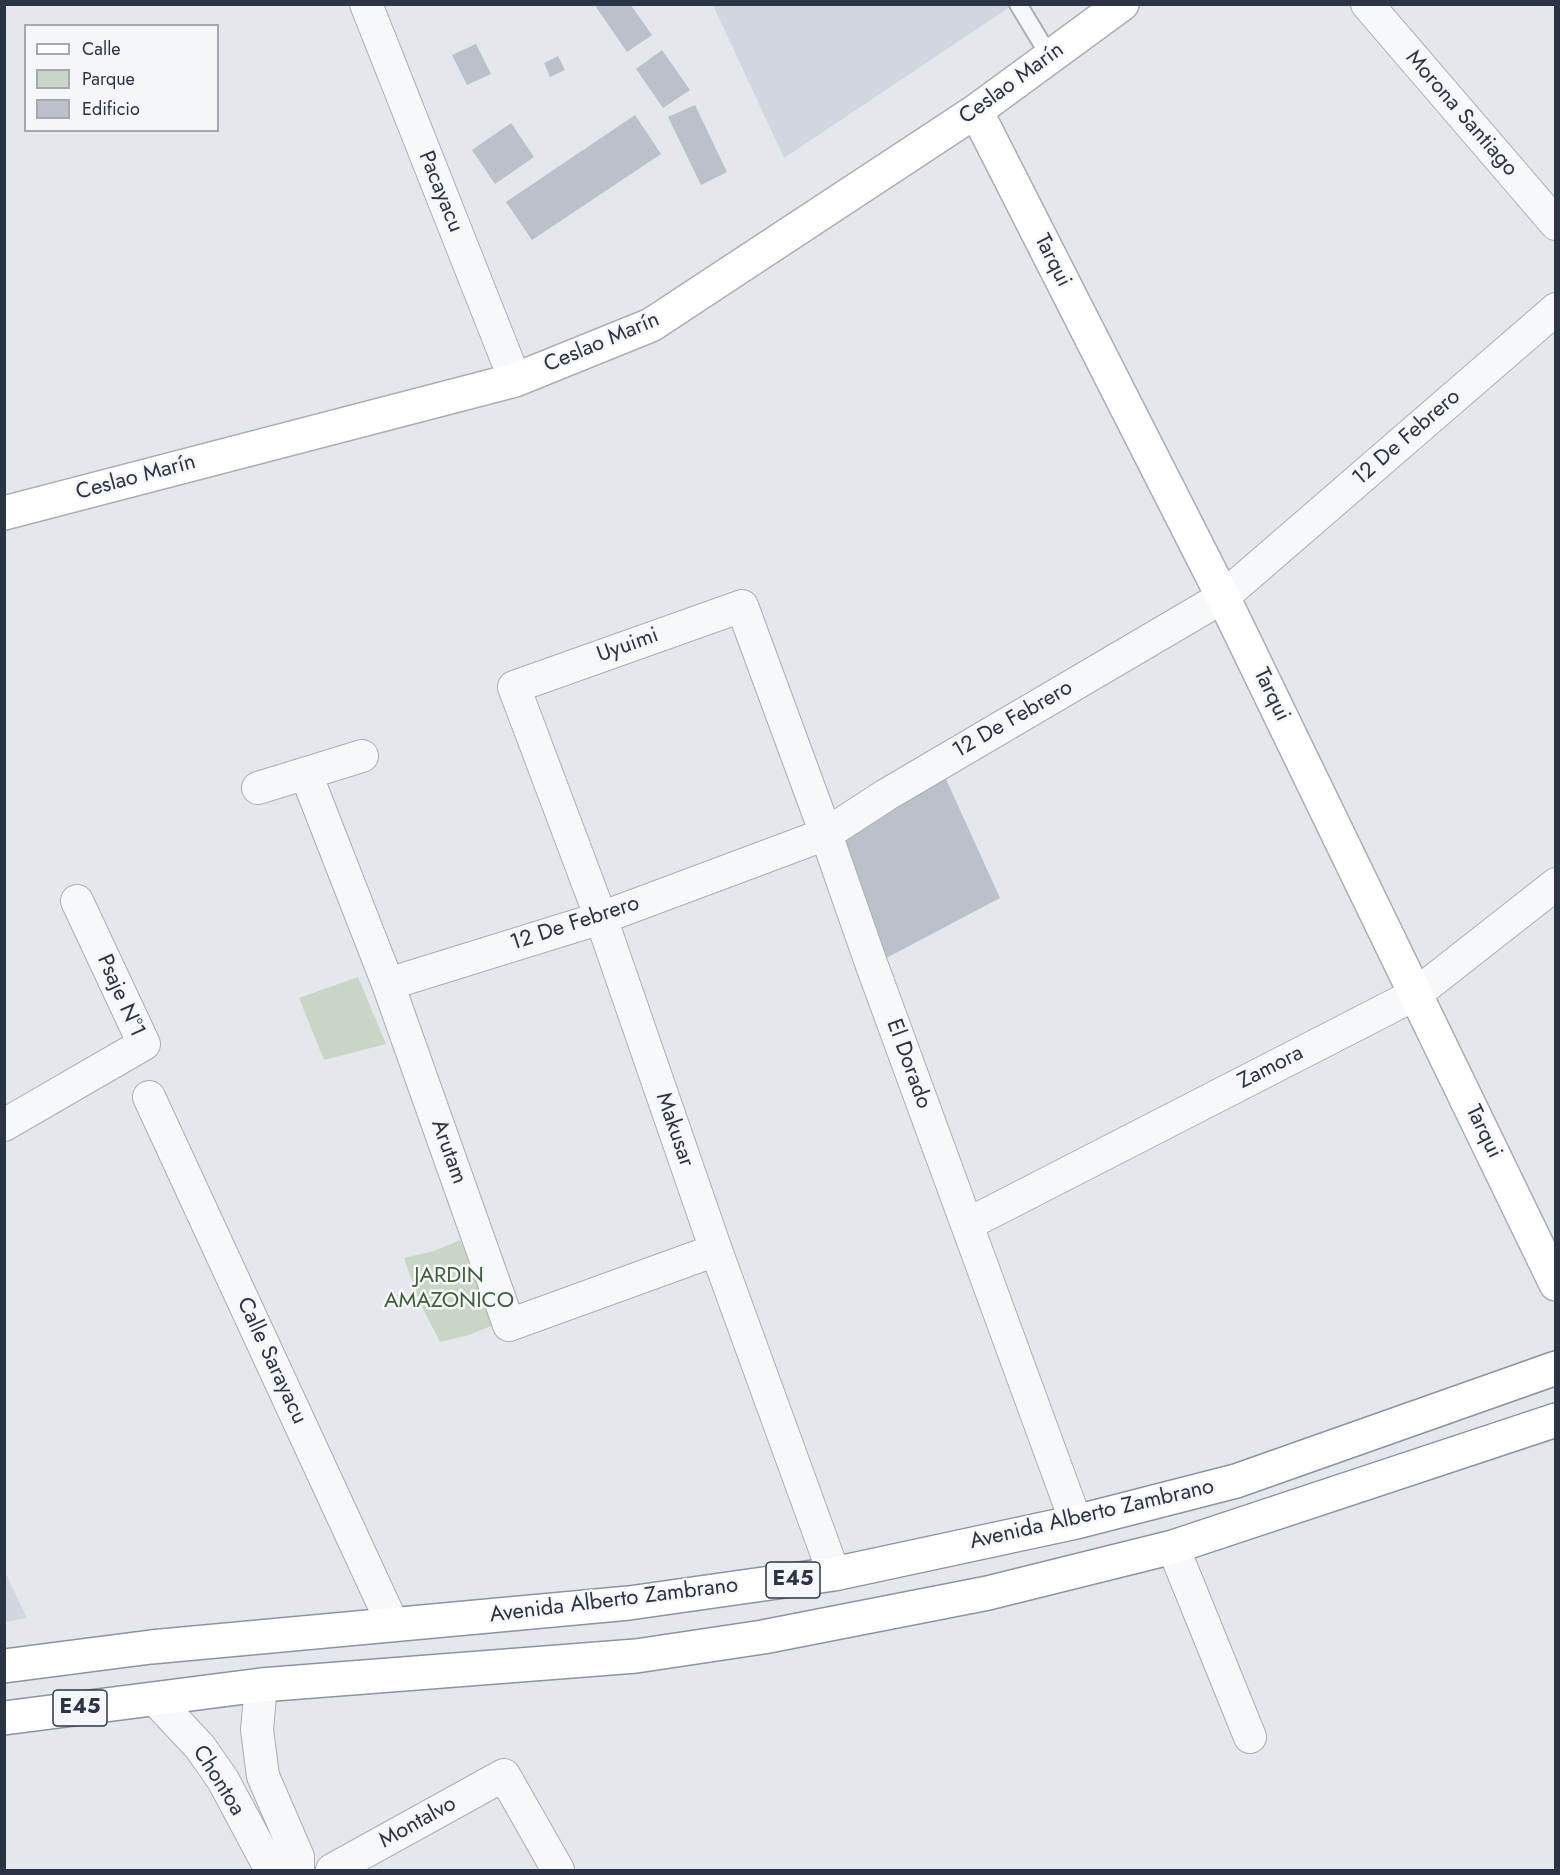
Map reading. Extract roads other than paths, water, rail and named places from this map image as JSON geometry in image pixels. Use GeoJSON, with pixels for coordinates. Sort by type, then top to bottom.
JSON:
{"type":"FeatureCollection","features":[{"type":"Feature","properties":{"kind":"main road","name":"Ceslao Marín"},"geometry":{"type":"LineString","coordinates":[[4,513],[515,380],[651,325],[976,111],[1122,4]]}},
{"type":"Feature","properties":{"kind":"main road","name":"Tarqui"},"geometry":{"type":"LineString","coordinates":[[976,111],[1223,597],[1556,1284]]}},
{"type":"Feature","properties":{"kind":"main road","name":"Avenida Alberto Zambrano"},"geometry":{"type":"LineString","coordinates":[[4,1666],[151,1647],[628,1603],[834,1574],[1076,1522],[1236,1481],[1556,1368]]}},
{"type":"Feature","properties":{"kind":"main road","name":"Avenida Alberto Zambrano"},"geometry":{"type":"LineString","coordinates":[[4,1718],[261,1685],[636,1656],[763,1637],[988,1593],[1173,1547],[1556,1420]]}},
{"type":"Feature","properties":{"kind":"street","name":"Pacayacu"},"geometry":{"type":"LineString","coordinates":[[366,4],[515,380]]}},
{"type":"Feature","properties":{"kind":"street","name":"Morona Santiago"},"geometry":{"type":"LineString","coordinates":[[1367,4],[1556,224]]}},
{"type":"Feature","properties":{"kind":"street","name":"12 De Febrero"},"geometry":{"type":"LineString","coordinates":[[388,984],[601,918],[826,834],[886,795],[1223,597],[1556,309]]}},
{"type":"Feature","properties":{"kind":"street","name":"El Dorado"},"geometry":{"type":"LineString","coordinates":[[742,606],[1076,1522]]}},
{"type":"Feature","properties":{"kind":"street","name":"Uyuimi"},"geometry":{"type":"LineString","coordinates":[[514,687],[742,606]]}},
{"type":"Feature","properties":{"kind":"street","name":"Makusar"},"geometry":{"type":"LineString","coordinates":[[514,687],[601,918],[716,1250],[834,1574]]}},
{"type":"Feature","properties":{"kind":"street"},"geometry":{"type":"LineString","coordinates":[[258,788],[362,756]]}},
{"type":"Feature","properties":{"kind":"street","name":"Arutam"},"geometry":{"type":"LineString","coordinates":[[306,774],[388,984],[509,1325],[716,1250]]}},
{"type":"Feature","properties":{"kind":"street","name":"Zamora"},"geometry":{"type":"LineString","coordinates":[[968,1224],[1416,994],[1556,884]]}},
{"type":"Feature","properties":{"kind":"street","name":"Psaje N°1"},"geometry":{"type":"LineString","coordinates":[[4,1125],[144,1044],[77,901]]}},
{"type":"Feature","properties":{"kind":"street","name":"Calle Sarayacu"},"geometry":{"type":"LineString","coordinates":[[149,1097],[393,1625]]}},
{"type":"Feature","properties":{"kind":"street"},"geometry":{"type":"LineString","coordinates":[[1173,1547],[1250,1737]]}},
{"type":"Feature","properties":{"kind":"street","name":"Chontoa"},"geometry":{"type":"LineString","coordinates":[[261,1685],[257,1730],[264,1776],[298,1857],[298,1870]]}},
{"type":"Feature","properties":{"kind":"street","name":"Chontoa"},"geometry":{"type":"LineString","coordinates":[[155,1699],[200,1747],[223,1780],[271,1870]]}},
{"type":"Feature","properties":{"kind":"street","name":"Montalvo"},"geometry":{"type":"LineString","coordinates":[[332,1870],[504,1775],[558,1870]]}},
{"type":"Feature","properties":{"kind":"lane"},"geometry":{"type":"LineString","coordinates":[[1018,4],[1050,57]]}},
{"type":"Feature","properties":{"kind":"park label","name":"JARDIN AMAZONICO"},"geometry":{"type":"Point","coordinates":[449,1290]}}]}
